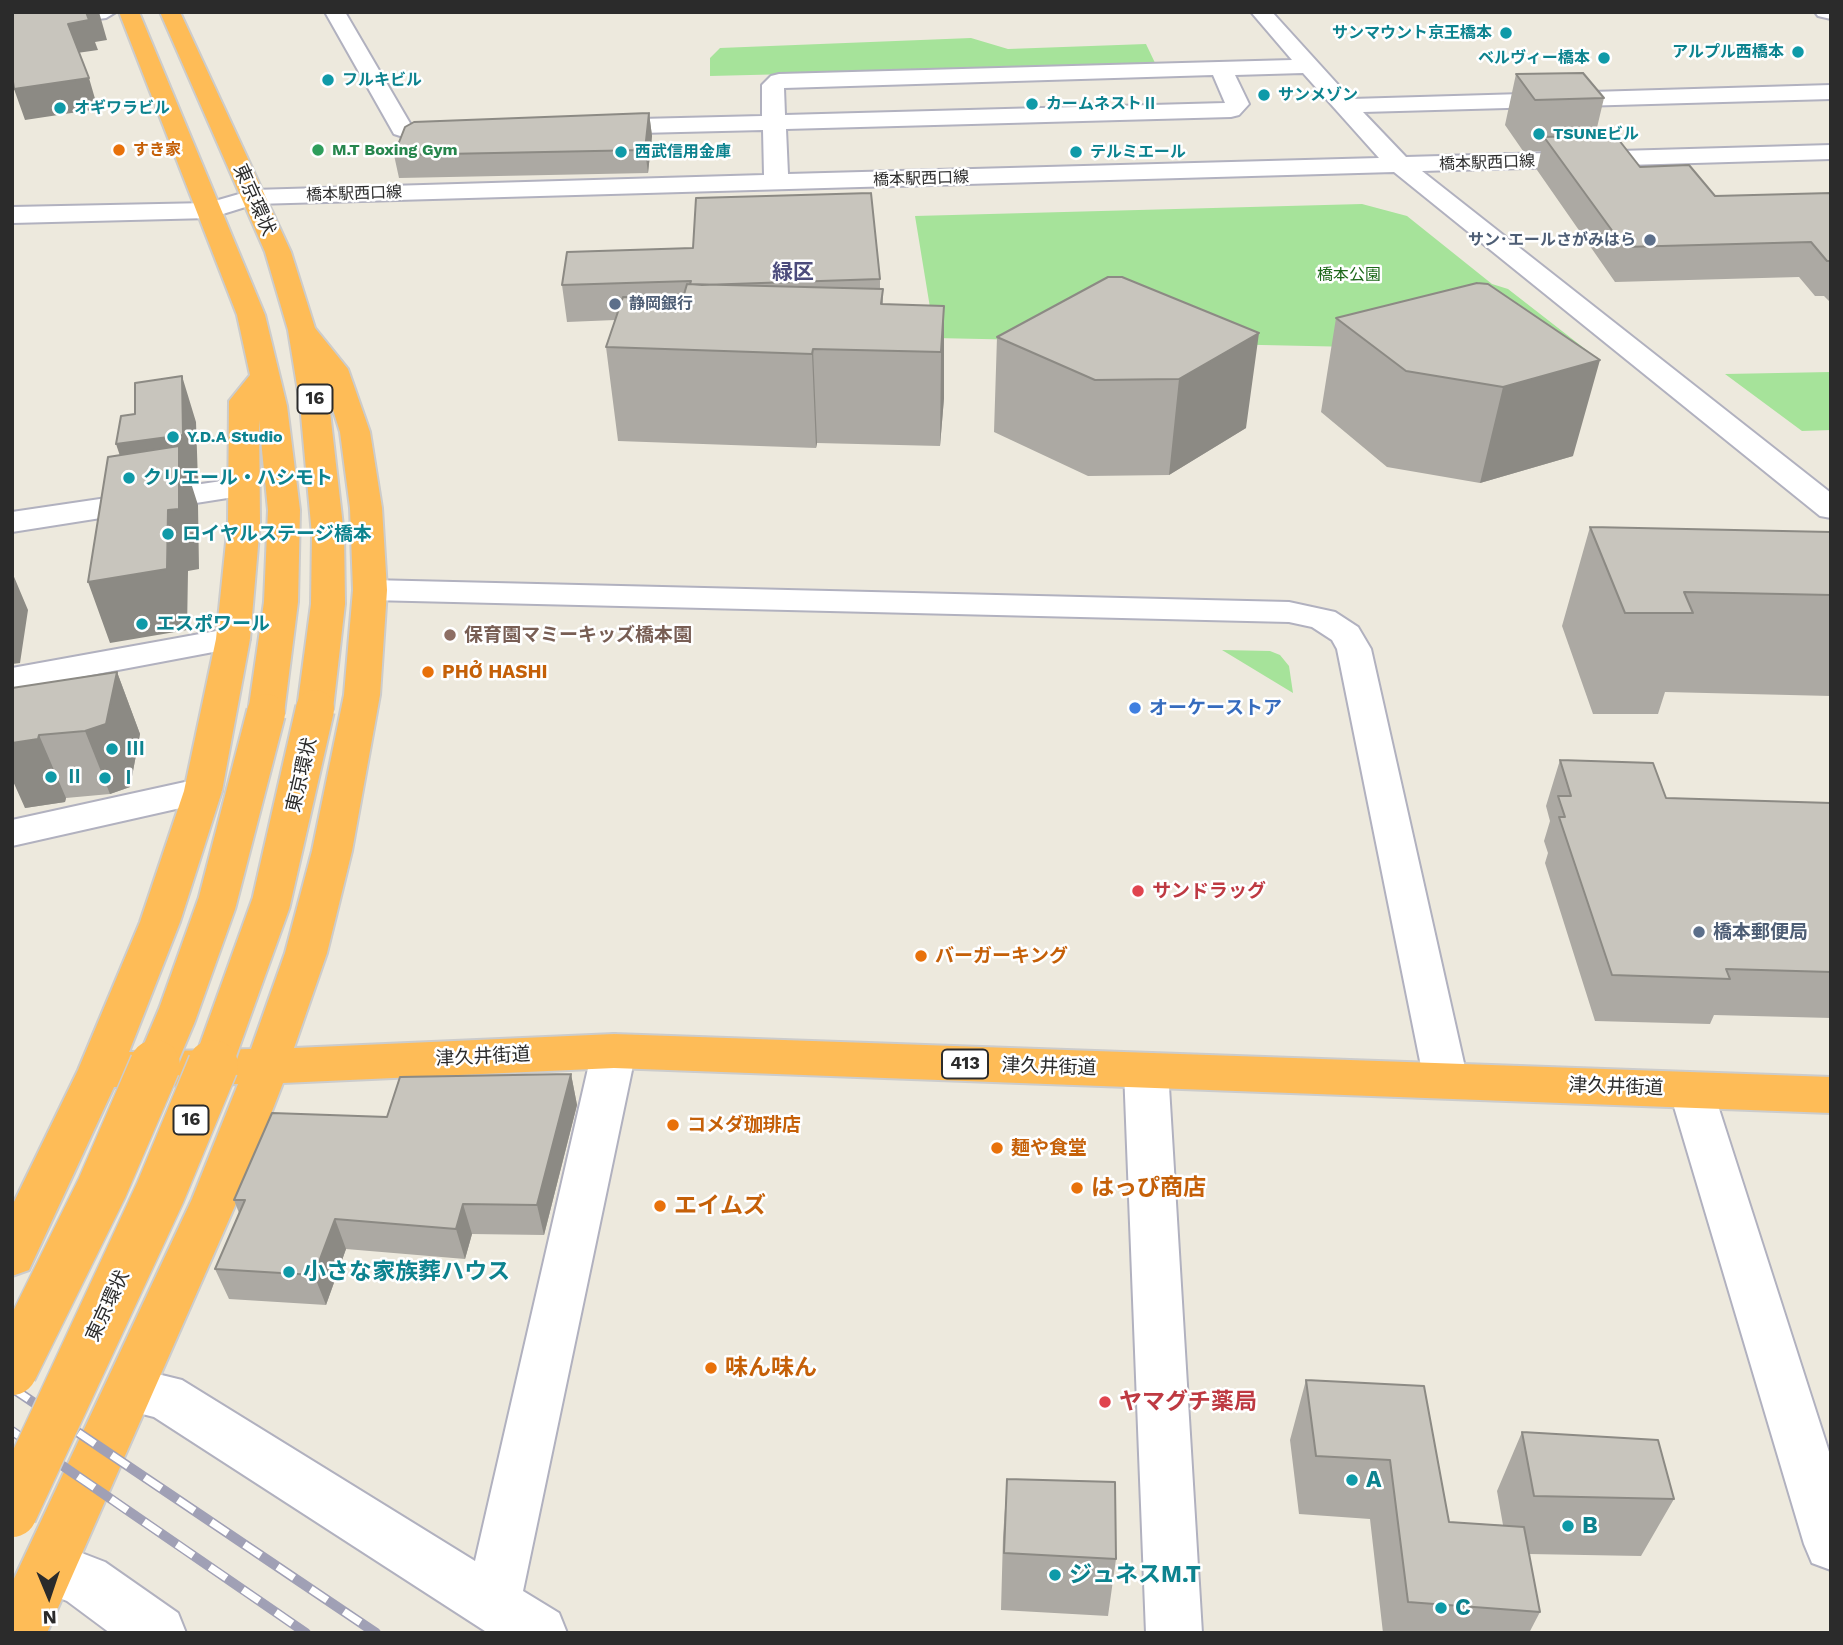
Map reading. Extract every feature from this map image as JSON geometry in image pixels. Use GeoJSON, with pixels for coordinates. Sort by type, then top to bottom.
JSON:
{"type":"FeatureCollection","features":[{"type":"Feature","properties":{"kind":"highway","name":"16"},"geometry":{"type":"LineString","coordinates":[[12,1370],[102,1188],[177,1015],[217,903],[267,713],[280,615],[284,510],[272,407],[263,379],[251,315],[129,12]]}},
{"type":"Feature","properties":{"kind":"highway","name":"東京環状"},"geometry":{"type":"LineString","coordinates":[[12,1512],[160,1193],[232,1018],[271,903],[315,709],[328,604],[328,535],[322,456],[302,330],[287,274],[170,12]]}},
{"type":"Feature","properties":{"kind":"highway","name":"16"},"geometry":{"type":"LineString","coordinates":[[18,1633],[215,1199],[267,1067],[306,953],[332,851],[362,695],[370,590],[366,506],[355,432],[334,369],[302,330]]}},
{"type":"Feature","properties":{"kind":"highway"},"geometry":{"type":"LineString","coordinates":[[12,1256],[100,1070],[160,922],[203,791],[233,639],[244,523],[244,401],[263,379]]}},
{"type":"Feature","properties":{"kind":"highway","name":"津久井街道"},"geometry":{"type":"LineString","coordinates":[[100,1070],[267,1067],[614,1051],[1831,1095]]}},
{"type":"Feature","properties":{"kind":"street"},"geometry":{"type":"LineString","coordinates":[[12,24],[106,12]]}},
{"type":"Feature","properties":{"kind":"street"},"geometry":{"type":"LineString","coordinates":[[335,12],[407,134],[472,133]]}},
{"type":"Feature","properties":{"kind":"street"},"geometry":{"type":"LineString","coordinates":[[1261,12],[1344,106],[1412,174],[1831,509]]}},
{"type":"Feature","properties":{"kind":"street"},"geometry":{"type":"LineString","coordinates":[[1825,12],[1831,13]]}},
{"type":"Feature","properties":{"kind":"street"},"geometry":{"type":"LineString","coordinates":[[776,183],[773,85],[788,79],[1309,66]]}},
{"type":"Feature","properties":{"kind":"street"},"geometry":{"type":"LineString","coordinates":[[577,128],[1231,110],[1238,104],[1221,68]]}},
{"type":"Feature","properties":{"kind":"street"},"geometry":{"type":"LineString","coordinates":[[1344,106],[1831,92]]}},
{"type":"Feature","properties":{"kind":"street","name":"橋本駅西口線"},"geometry":{"type":"LineString","coordinates":[[257,206],[595,206],[1412,174],[1831,152]]}},
{"type":"Feature","properties":{"kind":"street","name":"橋本駅西口線"},"geometry":{"type":"LineString","coordinates":[[257,206],[776,183],[1831,169]]}},
{"type":"Feature","properties":{"kind":"street"},"geometry":{"type":"LineString","coordinates":[[12,215],[210,210],[257,206]]}},
{"type":"Feature","properties":{"kind":"street"},"geometry":{"type":"LineString","coordinates":[[12,522],[242,487]]}},
{"type":"Feature","properties":{"kind":"street"},"geometry":{"type":"LineString","coordinates":[[370,590],[1289,612],[1323,619],[1346,634],[1354,649],[1446,1081]]}},
{"type":"Feature","properties":{"kind":"street"},"geometry":{"type":"LineString","coordinates":[[12,679],[233,639]]}},
{"type":"Feature","properties":{"kind":"street"},"geometry":{"type":"LineString","coordinates":[[12,833],[203,791]]}},
{"type":"Feature","properties":{"kind":"street"},"geometry":{"type":"LineString","coordinates":[[492,1602],[614,1051]]}},
{"type":"Feature","properties":{"kind":"street"},"geometry":{"type":"LineString","coordinates":[[1146,1070],[1174,1633]]}},
{"type":"Feature","properties":{"kind":"street"},"geometry":{"type":"LineString","coordinates":[[1690,1090],[1829,1531]]}},
{"type":"Feature","properties":{"kind":"street"},"geometry":{"type":"LineString","coordinates":[[129,1390],[164,1396],[539,1633]]}},
{"type":"Feature","properties":{"kind":"street"},"geometry":{"type":"LineString","coordinates":[[48,1567],[85,1581],[158,1633]]}},
{"type":"Feature","properties":{"kind":"green space"},"geometry":{"type":"Polygon","coordinates":[[[971,38],[1008,49],[1146,44],[1156,65],[710,76],[710,58],[720,48],[971,38]]]}},
{"type":"Feature","properties":{"kind":"green space","name":"橋本公園"},"geometry":{"type":"Polygon","coordinates":[[[1362,204],[1407,216],[1492,284],[1508,289],[1589,352],[935,338],[915,216],[1362,204]]]}},
{"type":"Feature","properties":{"kind":"green space"},"geometry":{"type":"Polygon","coordinates":[[[1831,372],[1831,430],[1802,431],[1725,374],[1831,372]]]}},
{"type":"Feature","properties":{"kind":"green space"},"geometry":{"type":"Polygon","coordinates":[[[1222,650],[1270,651],[1280,655],[1289,666],[1293,693],[1222,650]]]}},
{"type":"Feature","properties":{"kind":"building"},"geometry":{"type":"Polygon","coordinates":[[[12,12],[86,12],[89,20],[68,24],[89,78],[14,89],[12,12]]]}},
{"type":"Feature","properties":{"kind":"building"},"geometry":{"type":"Polygon","coordinates":[[[1583,73],[1604,98],[1535,100],[1516,74],[1583,73]]]}},
{"type":"Feature","properties":{"kind":"building"},"geometry":{"type":"Polygon","coordinates":[[[649,113],[645,150],[394,155],[405,127],[414,122],[649,113]]]}},
{"type":"Feature","properties":{"kind":"building"},"geometry":{"type":"Polygon","coordinates":[[[1615,135],[1640,167],[1689,165],[1715,196],[1831,193],[1831,261],[1827,261],[1811,242],[1624,247],[1544,137],[1615,135]]]}},
{"type":"Feature","properties":{"kind":"building"},"geometry":{"type":"Polygon","coordinates":[[[871,193],[880,279],[702,285],[690,284],[691,281],[562,285],[567,252],[693,248],[696,198],[871,193]]]}},
{"type":"Feature","properties":{"kind":"building"},"geometry":{"type":"Polygon","coordinates":[[[1108,277],[1122,277],[1259,333],[1179,379],[1095,380],[997,337],[1108,277]]]}},
{"type":"Feature","properties":{"kind":"building"},"geometry":{"type":"Polygon","coordinates":[[[1477,283],[1488,284],[1600,360],[1503,387],[1406,371],[1336,318],[1477,283]]]}},
{"type":"Feature","properties":{"kind":"building"},"geometry":{"type":"Polygon","coordinates":[[[687,284],[883,289],[881,304],[944,306],[941,352],[813,349],[812,354],[606,347],[623,297],[683,298],[687,284]]]}},
{"type":"Feature","properties":{"kind":"building"},"geometry":{"type":"Polygon","coordinates":[[[182,376],[183,435],[116,444],[121,416],[135,414],[135,383],[182,376]]]}},
{"type":"Feature","properties":{"kind":"building"},"geometry":{"type":"Polygon","coordinates":[[[179,446],[179,509],[168,510],[167,569],[88,582],[108,457],[179,446]]]}},
{"type":"Feature","properties":{"kind":"building"},"geometry":{"type":"Polygon","coordinates":[[[1590,527],[1831,532],[1831,595],[1684,592],[1693,613],[1625,613],[1590,527]]]}},
{"type":"Feature","properties":{"kind":"building"},"geometry":{"type":"Polygon","coordinates":[[[117,672],[106,724],[85,731],[39,735],[38,739],[12,743],[12,688],[117,672]]]}},
{"type":"Feature","properties":{"kind":"building","name":"橋本郵便局"},"geometry":{"type":"Polygon","coordinates":[[[1560,760],[1653,763],[1666,798],[1831,803],[1831,972],[1726,969],[1730,979],[1612,975],[1559,817],[1565,817],[1558,796],[1571,796],[1560,760]]]}},
{"type":"Feature","properties":{"kind":"building"},"geometry":{"type":"Polygon","coordinates":[[[571,1074],[537,1205],[463,1204],[456,1229],[335,1219],[314,1275],[215,1269],[245,1200],[234,1200],[272,1113],[387,1117],[400,1077],[571,1074]]]}},
{"type":"Feature","properties":{"kind":"building"},"geometry":{"type":"Polygon","coordinates":[[[1306,1380],[1424,1386],[1449,1522],[1524,1527],[1540,1612],[1408,1602],[1390,1460],[1316,1456],[1306,1380]]]}},
{"type":"Feature","properties":{"kind":"building"},"geometry":{"type":"Polygon","coordinates":[[[1522,1432],[1658,1440],[1674,1499],[1534,1496],[1522,1432]]]}},
{"type":"Feature","properties":{"kind":"building"},"geometry":{"type":"Polygon","coordinates":[[[1007,1479],[1115,1482],[1116,1559],[1004,1553],[1007,1479]]]}},
{"type":"Feature","properties":{"kind":"railway"},"geometry":{"type":"LineString","coordinates":[[12,1388],[376,1633]]}},
{"type":"Feature","properties":{"kind":"railway"},"geometry":{"type":"LineString","coordinates":[[12,1431],[306,1633]]}},
{"type":"Feature","properties":{"kind":"place","name":"サンマウント京王橋本"},"geometry":{"type":"Point","coordinates":[1506,33]}},
{"type":"Feature","properties":{"kind":"place","name":"アルプル西橋本"},"geometry":{"type":"Point","coordinates":[1798,52]}},
{"type":"Feature","properties":{"kind":"place","name":"ベルヴィー橋本"},"geometry":{"type":"Point","coordinates":[1604,58]}},
{"type":"Feature","properties":{"kind":"place","name":"フルキビル"},"geometry":{"type":"Point","coordinates":[328,80]}},
{"type":"Feature","properties":{"kind":"place","name":"サンメゾン"},"geometry":{"type":"Point","coordinates":[1264,95]}},
{"type":"Feature","properties":{"kind":"place","name":"カームネストⅡ"},"geometry":{"type":"Point","coordinates":[1032,104]}},
{"type":"Feature","properties":{"kind":"place","name":"オギワラビル"},"geometry":{"type":"Point","coordinates":[60,108]}},
{"type":"Feature","properties":{"kind":"place","name":"TSUNEビル"},"geometry":{"type":"Point","coordinates":[1539,134]}},
{"type":"Feature","properties":{"kind":"place","name":"すき家"},"geometry":{"type":"Point","coordinates":[119,150]}},
{"type":"Feature","properties":{"kind":"place","name":"M.T Boxing Gym"},"geometry":{"type":"Point","coordinates":[318,150]}},
{"type":"Feature","properties":{"kind":"place","name":"西武信用金庫"},"geometry":{"type":"Point","coordinates":[621,152]}},
{"type":"Feature","properties":{"kind":"place","name":"テルミエール"},"geometry":{"type":"Point","coordinates":[1076,152]}},
{"type":"Feature","properties":{"kind":"place","name":"サン･エールさがみはら"},"geometry":{"type":"Point","coordinates":[1650,240]}},
{"type":"Feature","properties":{"kind":"place","name":"静岡銀行"},"geometry":{"type":"Point","coordinates":[615,304]}},
{"type":"Feature","properties":{"kind":"place","name":"Y.D.A Studio"},"geometry":{"type":"Point","coordinates":[173,437]}},
{"type":"Feature","properties":{"kind":"place","name":"クリエール・ハシモト"},"geometry":{"type":"Point","coordinates":[129,478]}},
{"type":"Feature","properties":{"kind":"place","name":"ロイヤルステージ橋本"},"geometry":{"type":"Point","coordinates":[168,534]}},
{"type":"Feature","properties":{"kind":"place","name":"エスポワール"},"geometry":{"type":"Point","coordinates":[142,624]}},
{"type":"Feature","properties":{"kind":"place","name":"保育園マミーキッズ橋本園"},"geometry":{"type":"Point","coordinates":[450,635]}},
{"type":"Feature","properties":{"kind":"place","name":"PHỞ HASHI"},"geometry":{"type":"Point","coordinates":[428,672]}},
{"type":"Feature","properties":{"kind":"place","name":"オーケーストア"},"geometry":{"type":"Point","coordinates":[1135,708]}},
{"type":"Feature","properties":{"kind":"place","name":"Ⅲ"},"geometry":{"type":"Point","coordinates":[112,749]}},
{"type":"Feature","properties":{"kind":"place","name":"Ⅱ"},"geometry":{"type":"Point","coordinates":[51,777]}},
{"type":"Feature","properties":{"kind":"place","name":"Ⅰ"},"geometry":{"type":"Point","coordinates":[105,778]}},
{"type":"Feature","properties":{"kind":"place","name":"サンドラッグ"},"geometry":{"type":"Point","coordinates":[1138,891]}},
{"type":"Feature","properties":{"kind":"place","name":"橋本郵便局"},"geometry":{"type":"Point","coordinates":[1699,932]}},
{"type":"Feature","properties":{"kind":"place","name":"バーガーキング"},"geometry":{"type":"Point","coordinates":[921,956]}},
{"type":"Feature","properties":{"kind":"place","name":"コメダ珈琲店"},"geometry":{"type":"Point","coordinates":[673,1125]}},
{"type":"Feature","properties":{"kind":"place","name":"麺や食堂"},"geometry":{"type":"Point","coordinates":[997,1148]}},
{"type":"Feature","properties":{"kind":"place","name":"はっぴ商店"},"geometry":{"type":"Point","coordinates":[1077,1188]}},
{"type":"Feature","properties":{"kind":"place","name":"エイムズ"},"geometry":{"type":"Point","coordinates":[660,1206]}},
{"type":"Feature","properties":{"kind":"place","name":"小さな家族葬ハウス"},"geometry":{"type":"Point","coordinates":[289,1272]}},
{"type":"Feature","properties":{"kind":"place","name":"味ん味ん"},"geometry":{"type":"Point","coordinates":[711,1368]}},
{"type":"Feature","properties":{"kind":"place","name":"ヤマグチ薬局"},"geometry":{"type":"Point","coordinates":[1105,1402]}},
{"type":"Feature","properties":{"kind":"place","name":"A"},"geometry":{"type":"Point","coordinates":[1352,1480]}},
{"type":"Feature","properties":{"kind":"place","name":"B"},"geometry":{"type":"Point","coordinates":[1568,1526]}},
{"type":"Feature","properties":{"kind":"place","name":"ジュネスM.T"},"geometry":{"type":"Point","coordinates":[1055,1575]}},
{"type":"Feature","properties":{"kind":"place","name":"C"},"geometry":{"type":"Point","coordinates":[1441,1608]}},
{"type":"Feature","properties":{"kind":"district","name":"緑区"},"geometry":{"type":"Point","coordinates":[793,273]}}]}
